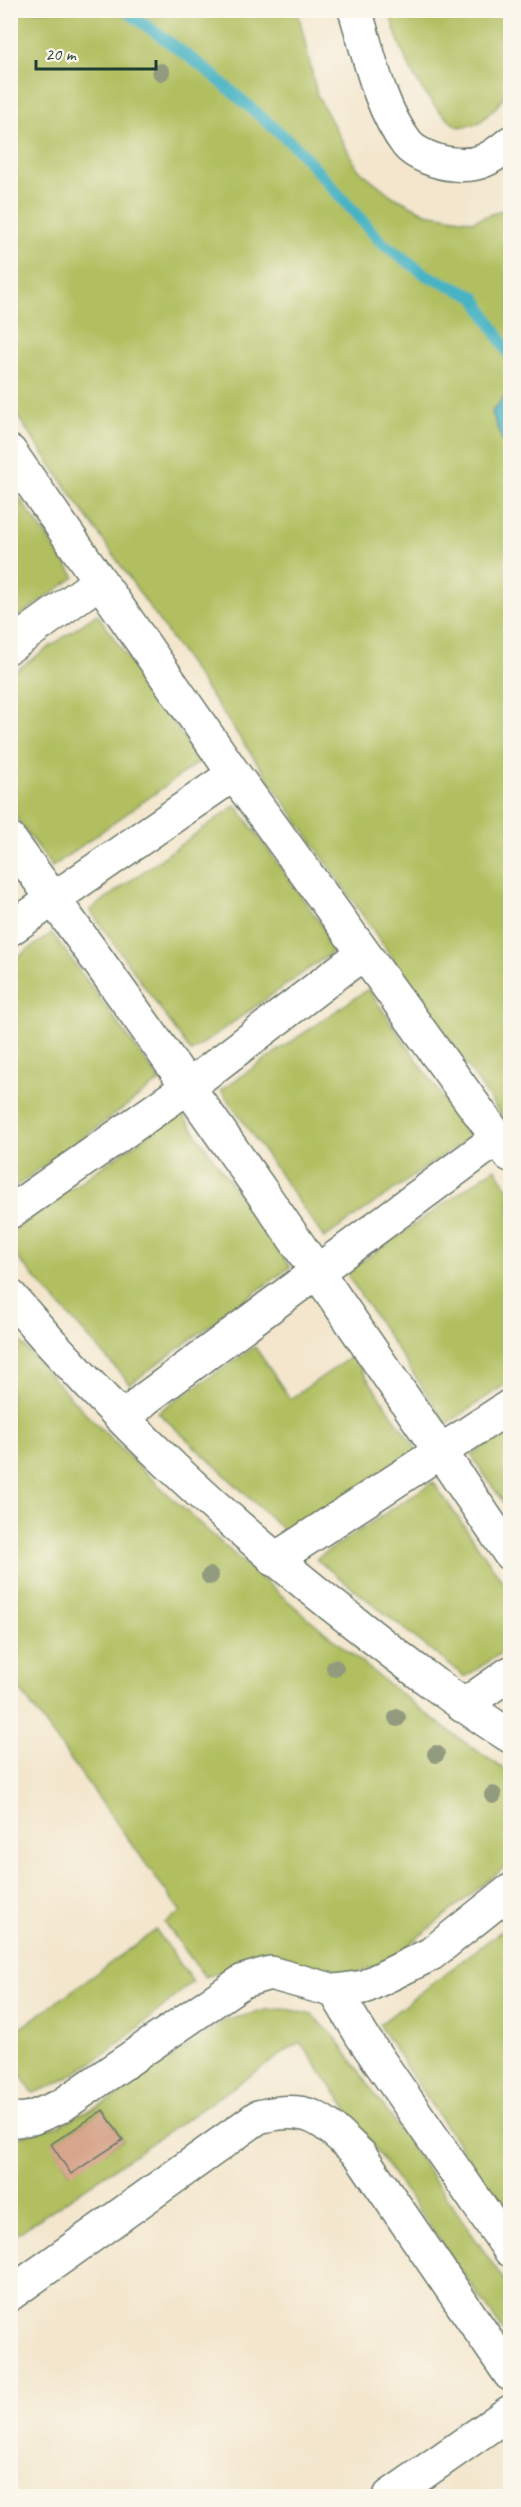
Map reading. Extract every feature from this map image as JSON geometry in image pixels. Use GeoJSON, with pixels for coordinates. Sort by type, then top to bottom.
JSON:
{"type":"FeatureCollection","features":[{"type":"Feature","properties":{"kind":"street"},"geometry":{"type":"LineString","coordinates":[[354,10],[389,112],[409,146],[440,163],[471,166],[498,153],[510,143]]}},
{"type":"Feature","properties":{"kind":"street"},"geometry":{"type":"LineString","coordinates":[[10,452],[362,954],[505,1146],[319,1272],[145,1399],[124,1419]]}},
{"type":"Feature","properties":{"kind":"street"},"geometry":{"type":"LineString","coordinates":[[10,646],[100,581]]}},
{"type":"Feature","properties":{"kind":"street"},"geometry":{"type":"LineString","coordinates":[[10,929],[234,774]]}},
{"type":"Feature","properties":{"kind":"street"},"geometry":{"type":"LineString","coordinates":[[10,840],[189,1086],[319,1272],[510,1554]]}},
{"type":"Feature","properties":{"kind":"street"},"geometry":{"type":"LineString","coordinates":[[10,1212],[189,1086],[362,954]]}},
{"type":"Feature","properties":{"kind":"street"},"geometry":{"type":"LineString","coordinates":[[10,1296],[51,1344],[124,1419],[195,1490],[274,1560],[463,1706],[510,1736]]}},
{"type":"Feature","properties":{"kind":"street"},"geometry":{"type":"LineString","coordinates":[[274,1560],[442,1453],[510,1406]]}},
{"type":"Feature","properties":{"kind":"street"},"geometry":{"type":"LineString","coordinates":[[463,1706],[510,1673]]}},
{"type":"Feature","properties":{"kind":"street"},"geometry":{"type":"LineString","coordinates":[[10,2121],[32,2118],[61,2106],[243,1980],[270,1973],[335,1991],[364,1987],[431,1954],[510,1891]]}},
{"type":"Feature","properties":{"kind":"street"},"geometry":{"type":"LineString","coordinates":[[335,1991],[362,2036],[510,2250]]}},
{"type":"Feature","properties":{"kind":"street"},"geometry":{"type":"LineString","coordinates":[[10,2294],[258,2117],[284,2110],[308,2113],[334,2131],[361,2156],[510,2374]]}},
{"type":"Feature","properties":{"kind":"street"},"geometry":{"type":"LineString","coordinates":[[390,2496],[510,2412]]}},
{"type":"Feature","properties":{"kind":"green space"},"geometry":{"type":"Polygon","coordinates":[[[10,11],[298,11],[317,95],[358,169],[392,196],[426,213],[473,221],[510,207],[510,390],[492,412],[502,441],[510,449],[510,1128],[11,407],[10,11]]]}},
{"type":"Feature","properties":{"kind":"green space"},"geometry":{"type":"Polygon","coordinates":[[[389,11],[510,11],[510,86],[498,105],[478,124],[458,127],[445,116],[423,90],[406,60],[389,11]]]}},
{"type":"Feature","properties":{"kind":"green space"},"geometry":{"type":"Polygon","coordinates":[[[11,486],[75,577],[10,622],[11,486]]]}},
{"type":"Feature","properties":{"kind":"green space"},"geometry":{"type":"Polygon","coordinates":[[[97,614],[200,761],[52,867],[11,810],[11,674],[97,614]]]}},
{"type":"Feature","properties":{"kind":"green space"},"geometry":{"type":"Polygon","coordinates":[[[236,805],[338,948],[191,1052],[90,910],[236,805]]]}},
{"type":"Feature","properties":{"kind":"green space"},"geometry":{"type":"Polygon","coordinates":[[[52,933],[160,1081],[11,1190],[11,962],[52,933]]]}},
{"type":"Feature","properties":{"kind":"green space"},"geometry":{"type":"Polygon","coordinates":[[[368,989],[470,1137],[324,1238],[221,1090],[368,989]]]}},
{"type":"Feature","properties":{"kind":"green space"},"geometry":{"type":"Polygon","coordinates":[[[181,1112],[290,1267],[130,1384],[11,1251],[10,1231],[181,1112]]]}},
{"type":"Feature","properties":{"kind":"green space"},"geometry":{"type":"Polygon","coordinates":[[[495,1168],[510,1191],[510,1381],[447,1424],[346,1273],[495,1168]]]}},
{"type":"Feature","properties":{"kind":"green space"},"geometry":{"type":"Polygon","coordinates":[[[10,1330],[114,1442],[224,1546],[403,1696],[510,1773],[510,1863],[391,1959],[364,1971],[334,1974],[241,1965],[205,1977],[165,1923],[181,1912],[11,1677],[10,1330]]]}},
{"type":"Feature","properties":{"kind":"green space"},"geometry":{"type":"Polygon","coordinates":[[[255,1347],[290,1399],[352,1356],[418,1452],[290,1536],[158,1412],[255,1347]]]}},
{"type":"Feature","properties":{"kind":"green space"},"geometry":{"type":"Polygon","coordinates":[[[510,1429],[510,1512],[471,1455],[510,1429]]]}},
{"type":"Feature","properties":{"kind":"green space"},"geometry":{"type":"Polygon","coordinates":[[[433,1482],[510,1592],[510,1647],[465,1677],[316,1559],[433,1482]]]}},
{"type":"Feature","properties":{"kind":"green space"},"geometry":{"type":"Polygon","coordinates":[[[510,1924],[510,2218],[379,2025],[510,1924]]]}},
{"type":"Feature","properties":{"kind":"green space"},"geometry":{"type":"Polygon","coordinates":[[[156,1930],[193,1982],[97,2060],[55,2084],[33,2093],[11,2060],[11,2035],[156,1930]]]}},
{"type":"Feature","properties":{"kind":"green space"},"geometry":{"type":"Polygon","coordinates":[[[286,2009],[312,2015],[336,2038],[510,2289],[510,2340],[300,2042],[11,2238],[11,2198],[14,2198],[11,2139],[60,2125],[114,2098],[224,2021],[266,2010],[286,2009]],[[103,2110],[52,2144],[70,2173],[123,2140],[103,2110]]]}},
{"type":"Feature","properties":{"kind":"water"},"geometry":{"type":"Polygon","coordinates":[[[510,390],[510,449],[502,441],[492,412],[510,390]]]}},
{"type":"Feature","properties":{"kind":"building"},"geometry":{"type":"Polygon","coordinates":[[[103,2110],[123,2140],[71,2174],[51,2144],[103,2110]]]}},
{"type":"Feature","properties":{"kind":"building"},"geometry":{"type":"Polygon","coordinates":[[[10,2175],[12,2175],[14,2198],[10,2198],[10,2175]]]}},
{"type":"Feature","properties":{"kind":"waterway"},"geometry":{"type":"LineString","coordinates":[[125,10],[207,70],[296,147],[381,242],[426,275],[475,297],[510,356]]}}]}
